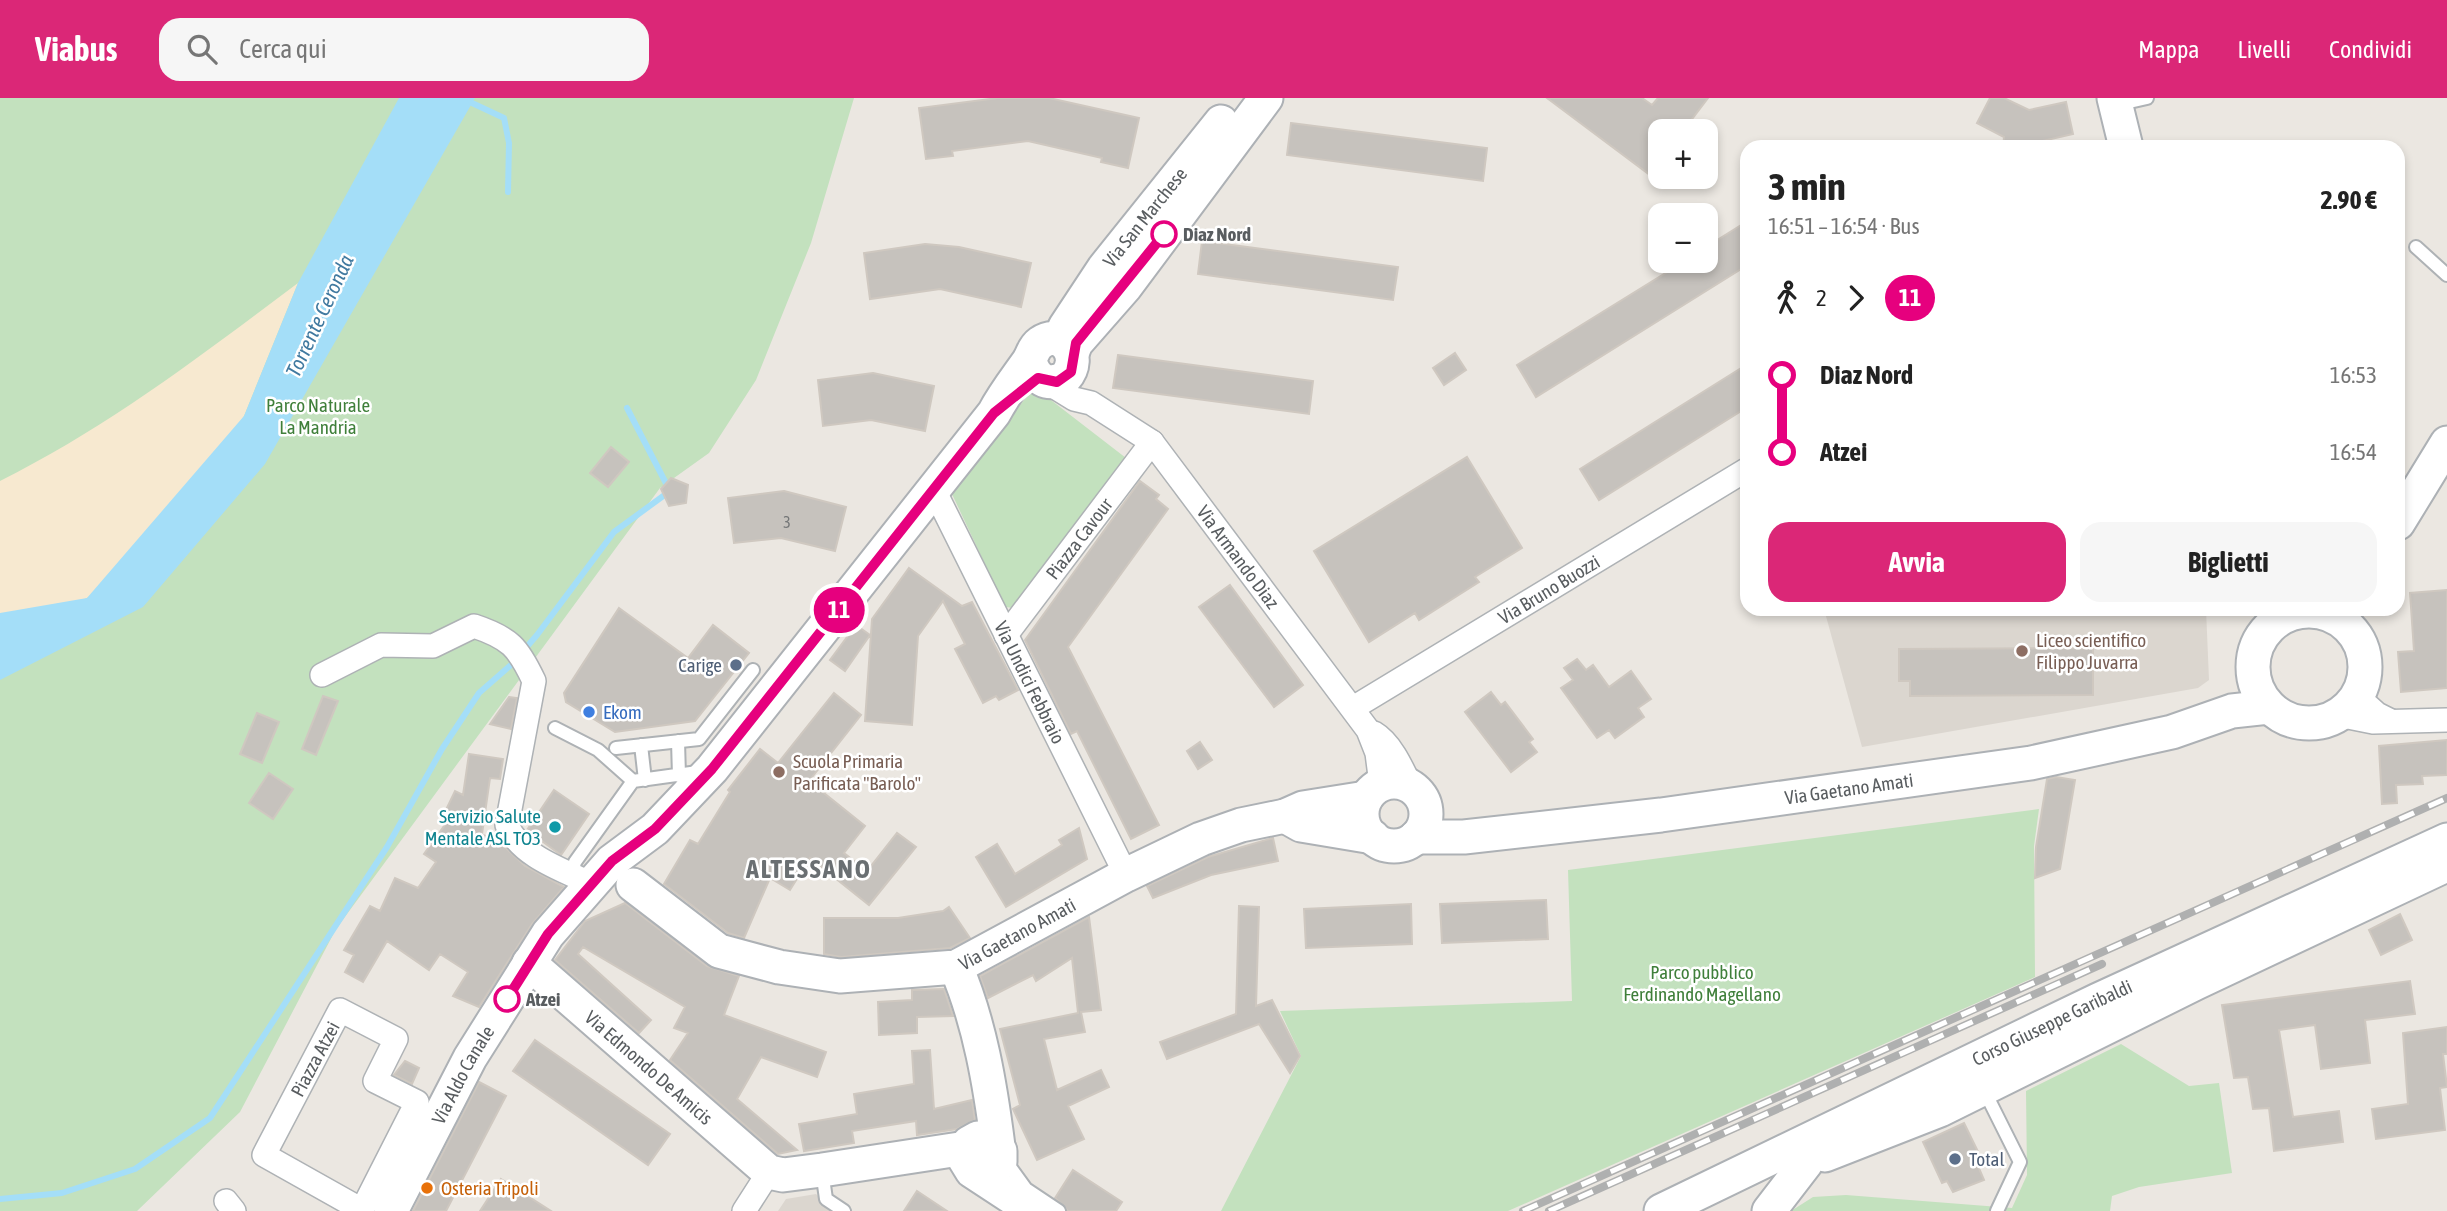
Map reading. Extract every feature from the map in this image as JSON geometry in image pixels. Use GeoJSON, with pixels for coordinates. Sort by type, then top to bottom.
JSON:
{"type":"FeatureCollection","features":[{"type":"Feature","properties":{"kind":"street","name":"Via San Marchese"},"geometry":{"type":"LineString","coordinates":[[1052,364],[1062,332],[1104,268],[1239,98]]}},
{"type":"Feature","properties":{"kind":"street","name":"Via San Marchese"},"geometry":{"type":"LineString","coordinates":[[1052,364],[1076,343],[1126,286],[1266,98]]}},
{"type":"Feature","properties":{"kind":"street"},"geometry":{"type":"LineString","coordinates":[[2126,100],[2126,140]]}},
{"type":"Feature","properties":{"kind":"street","name":"Via Armando Diaz"},"geometry":{"type":"LineString","coordinates":[[1052,364],[1074,399],[1091,403],[1152,442],[1368,730],[1380,737],[1395,792]]}},
{"type":"Feature","properties":{"kind":"street"},"geometry":{"type":"LineString","coordinates":[[322,676],[382,645],[433,646],[474,626],[507,639],[525,663],[534,681],[507,825],[514,842],[612,875],[712,769],[722,733],[754,692],[934,490],[994,413],[1052,364]]}},
{"type":"Feature","properties":{"kind":"street","name":"Piazza Cavour"},"geometry":{"type":"LineString","coordinates":[[1006,635],[1152,442]]}},
{"type":"Feature","properties":{"kind":"street"},"geometry":{"type":"LineString","coordinates":[[2405,512],[2447,443]]}},
{"type":"Feature","properties":{"kind":"street","name":"Via Bruno Buozzi"},"geometry":{"type":"LineString","coordinates":[[1353,708],[1740,474]]}},
{"type":"Feature","properties":{"kind":"street","name":"Via Undici Febbraio"},"geometry":{"type":"LineString","coordinates":[[934,490],[1126,875]]}},
{"type":"Feature","properties":{"kind":"street"},"geometry":{"type":"LineString","coordinates":[[2291,616],[2261,628],[2259,692],[2269,707],[2281,716],[2302,722],[2324,721],[2347,705],[2363,679],[2365,662],[2360,644],[2344,616]]}},
{"type":"Feature","properties":{"kind":"street","name":"Via Gaetano Amati"},"geometry":{"type":"LineString","coordinates":[[2197,721],[2231,693],[2261,628]]}},
{"type":"Feature","properties":{"kind":"street"},"geometry":{"type":"LineString","coordinates":[[2347,705],[2373,722],[2447,720]]}},
{"type":"Feature","properties":{"kind":"street","name":"Via Gaetano Amati"},"geometry":{"type":"LineString","coordinates":[[1285,817],[1301,825],[1373,837],[1390,845],[1399,845],[1416,837],[1464,837],[1495,831],[1661,815],[2031,763],[2172,732],[2197,721],[2232,711],[2269,707]]}},
{"type":"Feature","properties":{"kind":"street"},"geometry":{"type":"LineString","coordinates":[[1373,837],[1363,822],[1395,792],[1426,820],[1416,837]]}},
{"type":"Feature","properties":{"kind":"street","name":"Via Gaetano Amati"},"geometry":{"type":"LineString","coordinates":[[612,875],[719,951],[779,967],[839,976],[956,967],[1126,875],[1200,839],[1241,825],[1285,817],[1304,808],[1395,792],[1463,823],[1495,831]]}},
{"type":"Feature","properties":{"kind":"street","name":"Corso Giuseppe Garibaldi"},"geometry":{"type":"LineString","coordinates":[[1683,1209],[2098,1000],[2447,840]]}},
{"type":"Feature","properties":{"kind":"street","name":"Corso Giuseppe Garibaldi"},"geometry":{"type":"LineString","coordinates":[[1683,1209],[1940,1110],[2196,983],[2447,865]]}},
{"type":"Feature","properties":{"kind":"street","name":"Via Aldo Canale"},"geometry":{"type":"LineString","coordinates":[[391,1211],[470,1058],[548,934],[612,875]]}},
{"type":"Feature","properties":{"kind":"street","name":"Via Edmondo De Amicis"},"geometry":{"type":"LineString","coordinates":[[529,963],[769,1172]]}},
{"type":"Feature","properties":{"kind":"street"},"geometry":{"type":"LineString","coordinates":[[956,967],[972,1006],[992,1101],[983,1157]]}},
{"type":"Feature","properties":{"kind":"street","name":"Piazza Atzei"},"geometry":{"type":"LineString","coordinates":[[340,1010],[396,1039],[375,1081],[417,1102],[362,1210],[264,1155],[340,1010]]}},
{"type":"Feature","properties":{"kind":"street"},"geometry":{"type":"LineString","coordinates":[[744,1211],[769,1172],[783,1175],[928,1155],[983,1157],[1024,1204]]}},
{"type":"Feature","properties":{"kind":"street"},"geometry":{"type":"LineString","coordinates":[[1769,1211],[1806,1163]]}},
{"type":"Feature","properties":{"kind":"lane"},"geometry":{"type":"LineString","coordinates":[[2416,247],[2447,275]]}},
{"type":"Feature","properties":{"kind":"lane"},"geometry":{"type":"LineString","coordinates":[[753,670],[754,692]]}},
{"type":"Feature","properties":{"kind":"lane"},"geometry":{"type":"LineString","coordinates":[[555,728],[598,750],[639,781],[712,769]]}},
{"type":"Feature","properties":{"kind":"lane"},"geometry":{"type":"LineString","coordinates":[[616,748],[699,739],[722,733]]}},
{"type":"Feature","properties":{"kind":"lane"},"geometry":{"type":"LineString","coordinates":[[678,741],[679,775]]}},
{"type":"Feature","properties":{"kind":"lane"},"geometry":{"type":"LineString","coordinates":[[612,875],[575,862],[639,781],[641,746]]}},
{"type":"Feature","properties":{"kind":"lane"},"geometry":{"type":"LineString","coordinates":[[1983,1088],[2020,1162],[1997,1211]]}},
{"type":"Feature","properties":{"kind":"lane"},"geometry":{"type":"LineString","coordinates":[[983,1157],[1010,1167],[1026,1189],[1059,1211]]}},
{"type":"Feature","properties":{"kind":"lane"},"geometry":{"type":"LineString","coordinates":[[822,1170],[827,1199],[844,1211]]}},
{"type":"Feature","properties":{"kind":"shaded area","name":"Liceo scientifico Filippo Juvarra"},"geometry":{"type":"Polygon","coordinates":[[[1826,616],[2206,616],[2209,680],[2198,688],[1862,747],[1826,616]]]}},
{"type":"Feature","properties":{"kind":"shaded area"},"geometry":{"type":"Polygon","coordinates":[[[816,1194],[833,1211],[778,1211],[786,1199],[816,1194]]]}},
{"type":"Feature","properties":{"kind":"green space","name":"Parco Naturale La Mandria"},"geometry":{"type":"Polygon","coordinates":[[[0,98],[854,98],[811,243],[756,380],[709,453],[660,488],[336,929],[240,1112],[137,1211],[0,1211],[0,98]]]}},
{"type":"Feature","properties":{"kind":"green space"},"geometry":{"type":"Polygon","coordinates":[[[1034,387],[1126,458],[1023,609],[1005,607],[952,494],[1034,387]]]}},
{"type":"Feature","properties":{"kind":"green space","name":"Parco pubblico Ferdinando Magellano"},"geometry":{"type":"Polygon","coordinates":[[[2039,809],[2034,846],[2035,977],[1508,1211],[1221,1211],[1301,1056],[1280,1011],[1572,1001],[1568,870],[2039,809]]]}},
{"type":"Feature","properties":{"kind":"green space"},"geometry":{"type":"Polygon","coordinates":[[[2121,1044],[2189,1086],[2219,1083],[2232,1173],[2139,1187],[2112,1196],[2110,1211],[1791,1211],[1813,1197],[1846,1195],[2012,1208],[2027,1175],[2026,1091],[2121,1044]]]}},
{"type":"Feature","properties":{"kind":"sand"},"geometry":{"type":"Polygon","coordinates":[[[298,283],[244,416],[169,527],[87,598],[0,636],[0,481],[116,414],[298,283]]]}},
{"type":"Feature","properties":{"kind":"water","name":"Torrente Ceronda"},"geometry":{"type":"Polygon","coordinates":[[[399,98],[475,98],[265,464],[143,607],[0,680],[0,613],[87,598],[244,416],[298,283],[399,98]]]}},
{"type":"Feature","properties":{"kind":"building"},"geometry":{"type":"Polygon","coordinates":[[[998,98],[1049,98],[1139,118],[1128,168],[1101,162],[1102,158],[1028,141],[952,151],[953,156],[926,159],[919,108],[998,98]]]}},
{"type":"Feature","properties":{"kind":"building"},"geometry":{"type":"Polygon","coordinates":[[[1547,98],[1642,98],[1652,105],[1658,98],[1708,98],[1692,119],[1648,119],[1648,174],[1547,98]]]}},
{"type":"Feature","properties":{"kind":"building"},"geometry":{"type":"Polygon","coordinates":[[[1990,98],[2004,98],[2029,110],[2066,102],[2073,134],[2047,140],[2004,140],[2004,137],[1977,123],[1990,98]]]}},
{"type":"Feature","properties":{"kind":"building"},"geometry":{"type":"Polygon","coordinates":[[[1291,123],[1487,148],[1483,181],[1287,155],[1291,123]]]}},
{"type":"Feature","properties":{"kind":"building"},"geometry":{"type":"Polygon","coordinates":[[[1740,226],[1740,270],[1536,397],[1517,365],[1666,273],[1718,273],[1718,240],[1740,226]]]}},
{"type":"Feature","properties":{"kind":"building"},"geometry":{"type":"Polygon","coordinates":[[[1202,241],[1398,267],[1393,300],[1198,274],[1202,241]]]}},
{"type":"Feature","properties":{"kind":"building"},"geometry":{"type":"Polygon","coordinates":[[[925,244],[959,247],[1031,263],[1021,307],[940,289],[870,299],[864,253],[925,244]]]}},
{"type":"Feature","properties":{"kind":"building"},"geometry":{"type":"Polygon","coordinates":[[[1455,353],[1466,370],[1444,385],[1433,368],[1455,353]]]}},
{"type":"Feature","properties":{"kind":"building"},"geometry":{"type":"Polygon","coordinates":[[[1118,355],[1313,381],[1309,414],[1113,388],[1118,355]]]}},
{"type":"Feature","properties":{"kind":"building"},"geometry":{"type":"Polygon","coordinates":[[[1740,369],[1740,412],[1599,500],[1580,469],[1740,369]]]}},
{"type":"Feature","properties":{"kind":"building"},"geometry":{"type":"Polygon","coordinates":[[[873,373],[934,386],[925,431],[871,420],[823,426],[818,380],[873,373]]]}},
{"type":"Feature","properties":{"kind":"building"},"geometry":{"type":"Polygon","coordinates":[[[611,447],[629,462],[608,487],[590,473],[611,447]]]}},
{"type":"Feature","properties":{"kind":"building"},"geometry":{"type":"Polygon","coordinates":[[[1467,457],[1522,548],[1475,577],[1479,582],[1419,620],[1415,613],[1369,642],[1314,551],[1467,457]]]}},
{"type":"Feature","properties":{"kind":"building"},"geometry":{"type":"Polygon","coordinates":[[[671,478],[688,485],[686,503],[669,506],[661,489],[671,478]]]}},
{"type":"Feature","properties":{"kind":"building"},"geometry":{"type":"Polygon","coordinates":[[[1140,481],[1159,495],[1156,499],[1168,509],[1068,647],[1159,825],[1131,839],[1077,731],[1071,734],[1025,640],[1140,481]]]}},
{"type":"Feature","properties":{"kind":"building"},"geometry":{"type":"Polygon","coordinates":[[[784,491],[846,507],[835,551],[781,538],[734,543],[728,498],[784,491]]]}},
{"type":"Feature","properties":{"kind":"building"},"geometry":{"type":"Polygon","coordinates":[[[909,568],[962,606],[972,602],[1018,690],[999,700],[996,696],[983,703],[955,649],[965,644],[943,601],[918,636],[912,725],[865,721],[872,619],[909,568]]]}},
{"type":"Feature","properties":{"kind":"building"},"geometry":{"type":"Polygon","coordinates":[[[1230,585],[1303,685],[1274,707],[1199,607],[1230,585]]]}},
{"type":"Feature","properties":{"kind":"building"},"geometry":{"type":"Polygon","coordinates":[[[2447,590],[2447,688],[2401,692],[2398,652],[2414,651],[2410,593],[2447,590]]]}},
{"type":"Feature","properties":{"kind":"building"},"geometry":{"type":"Polygon","coordinates":[[[619,608],[688,658],[713,625],[749,653],[695,721],[615,732],[566,702],[564,693],[619,608]]]}},
{"type":"Feature","properties":{"kind":"building"},"geometry":{"type":"Polygon","coordinates":[[[856,625],[870,635],[845,671],[830,660],[856,625]]]}},
{"type":"Feature","properties":{"kind":"building"},"geometry":{"type":"Polygon","coordinates":[[[2093,648],[2093,695],[1910,696],[1910,681],[1899,681],[1899,649],[2093,648]]]}},
{"type":"Feature","properties":{"kind":"building"},"geometry":{"type":"Polygon","coordinates":[[[1577,659],[1586,670],[1593,665],[1609,687],[1631,671],[1651,699],[1638,708],[1644,717],[1615,738],[1609,730],[1597,738],[1561,688],[1573,680],[1564,668],[1577,659]]]}},
{"type":"Feature","properties":{"kind":"building"},"geometry":{"type":"Polygon","coordinates":[[[1491,692],[1501,705],[1505,702],[1533,739],[1529,742],[1537,752],[1511,772],[1465,712],[1491,692]]]}},
{"type":"Feature","properties":{"kind":"building"},"geometry":{"type":"Polygon","coordinates":[[[834,693],[861,715],[809,781],[865,826],[844,853],[867,871],[897,833],[916,847],[869,905],[810,858],[790,890],[770,878],[744,938],[728,933],[664,884],[690,840],[698,844],[730,792],[728,790],[760,749],[778,763],[834,693]]]}},
{"type":"Feature","properties":{"kind":"building"},"geometry":{"type":"Polygon","coordinates":[[[323,696],[338,701],[316,755],[302,749],[323,696]]]}},
{"type":"Feature","properties":{"kind":"building"},"geometry":{"type":"Polygon","coordinates":[[[509,697],[517,698],[511,729],[490,724],[509,697]]]}},
{"type":"Feature","properties":{"kind":"building"},"geometry":{"type":"Polygon","coordinates":[[[257,713],[279,722],[262,763],[240,754],[257,713]]]}},
{"type":"Feature","properties":{"kind":"building"},"geometry":{"type":"Polygon","coordinates":[[[2447,740],[2447,775],[2422,776],[2423,784],[2396,785],[2397,803],[2382,804],[2379,746],[2447,740]]]}},
{"type":"Feature","properties":{"kind":"building"},"geometry":{"type":"Polygon","coordinates":[[[1200,742],[1212,760],[1198,769],[1187,751],[1200,742]]]}},
{"type":"Feature","properties":{"kind":"building"},"geometry":{"type":"Polygon","coordinates":[[[469,754],[503,759],[500,779],[490,778],[482,834],[505,847],[525,866],[564,887],[532,924],[479,1007],[453,996],[468,972],[440,954],[429,970],[387,941],[363,982],[345,972],[354,955],[344,950],[370,906],[380,911],[395,878],[418,888],[436,862],[424,854],[449,819],[443,816],[455,791],[463,795],[469,754]]]}},
{"type":"Feature","properties":{"kind":"building"},"geometry":{"type":"Polygon","coordinates":[[[269,773],[293,789],[273,819],[249,803],[269,773]]]}},
{"type":"Feature","properties":{"kind":"building"},"geometry":{"type":"Polygon","coordinates":[[[2056,777],[2075,780],[2060,869],[2035,878],[2036,847],[2047,779],[2056,777]]]}},
{"type":"Feature","properties":{"kind":"building","name":"Servizio Salute Mentale ASL TO3"},"geometry":{"type":"Polygon","coordinates":[[[554,790],[589,814],[561,855],[527,830],[554,790]]]}},
{"type":"Feature","properties":{"kind":"building"},"geometry":{"type":"Polygon","coordinates":[[[1079,828],[1087,859],[1006,907],[976,857],[997,844],[1015,874],[1062,845],[1059,840],[1079,828]]]}},
{"type":"Feature","properties":{"kind":"building"},"geometry":{"type":"Polygon","coordinates":[[[1273,838],[1278,861],[1211,875],[1153,898],[1147,886],[1208,857],[1273,838]]]}},
{"type":"Feature","properties":{"kind":"building"},"geometry":{"type":"Polygon","coordinates":[[[1546,900],[1548,939],[1442,943],[1440,904],[1546,900]]]}},
{"type":"Feature","properties":{"kind":"building"},"geometry":{"type":"Polygon","coordinates":[[[625,903],[707,966],[739,976],[724,1015],[826,1052],[817,1077],[761,1057],[737,1099],[797,1150],[778,1154],[670,1060],[688,1033],[674,1028],[685,1007],[583,947],[578,954],[651,1020],[639,1033],[555,960],[585,921],[625,903]]]}},
{"type":"Feature","properties":{"kind":"building"},"geometry":{"type":"Polygon","coordinates":[[[1411,904],[1412,944],[1306,948],[1304,909],[1411,904]]]}},
{"type":"Feature","properties":{"kind":"building"},"geometry":{"type":"Polygon","coordinates":[[[1239,906],[1259,907],[1256,1006],[1272,1000],[1300,1056],[1290,1073],[1259,1024],[1167,1059],[1160,1042],[1236,1014],[1239,906]]]}},
{"type":"Feature","properties":{"kind":"building"},"geometry":{"type":"Polygon","coordinates":[[[949,907],[970,938],[950,948],[841,957],[824,954],[824,918],[898,918],[943,911],[949,907]]]}},
{"type":"Feature","properties":{"kind":"building"},"geometry":{"type":"Polygon","coordinates":[[[2400,914],[2412,940],[2381,955],[2369,930],[2400,914]]]}},
{"type":"Feature","properties":{"kind":"building"},"geometry":{"type":"Polygon","coordinates":[[[1089,917],[1101,1010],[1081,1012],[1085,1032],[1044,1039],[1057,1090],[1101,1070],[1109,1087],[1068,1106],[1084,1139],[1037,1160],[1013,1109],[1020,1105],[1000,1029],[1078,1013],[1072,958],[1036,981],[1033,975],[988,998],[980,976],[1089,917]]]}},
{"type":"Feature","properties":{"kind":"building"},"geometry":{"type":"Polygon","coordinates":[[[2410,981],[2415,1014],[2365,1020],[2370,1063],[2321,1069],[2315,1025],[2279,1030],[2293,1117],[2339,1111],[2343,1142],[2274,1151],[2269,1108],[2253,1109],[2248,1077],[2234,1078],[2222,1005],[2410,981]]]}},
{"type":"Feature","properties":{"kind":"building"},"geometry":{"type":"Polygon","coordinates":[[[944,989],[953,1016],[917,1017],[917,1033],[879,1035],[878,1002],[912,1000],[912,990],[944,989]]]}},
{"type":"Feature","properties":{"kind":"building"},"geometry":{"type":"Polygon","coordinates":[[[2447,1027],[2447,1054],[2443,1054],[2447,1087],[2440,1088],[2445,1130],[2376,1139],[2372,1109],[2408,1104],[2403,1033],[2447,1027]]]}},
{"type":"Feature","properties":{"kind":"building"},"geometry":{"type":"Polygon","coordinates":[[[535,1040],[670,1134],[648,1165],[513,1071],[535,1040]]]}},
{"type":"Feature","properties":{"kind":"building"},"geometry":{"type":"Polygon","coordinates":[[[930,1050],[934,1109],[972,1100],[975,1120],[957,1129],[917,1135],[916,1121],[852,1131],[854,1143],[804,1151],[799,1124],[857,1114],[854,1094],[914,1084],[912,1051],[930,1050]]]}},
{"type":"Feature","properties":{"kind":"building"},"geometry":{"type":"Polygon","coordinates":[[[405,1061],[419,1068],[412,1084],[394,1075],[405,1061]]]}},
{"type":"Feature","properties":{"kind":"building"},"geometry":{"type":"Polygon","coordinates":[[[479,1082],[506,1096],[446,1211],[413,1211],[479,1082]]]}},
{"type":"Feature","properties":{"kind":"building"},"geometry":{"type":"Polygon","coordinates":[[[1964,1123],[1984,1164],[1978,1166],[1984,1180],[1953,1192],[1947,1181],[1942,1183],[1923,1142],[1964,1123]]]}},
{"type":"Feature","properties":{"kind":"building"},"geometry":{"type":"Polygon","coordinates":[[[1073,1170],[1122,1202],[1116,1211],[1068,1211],[1055,1198],[1073,1170]]]}},
{"type":"Feature","properties":{"kind":"building"},"geometry":{"type":"Polygon","coordinates":[[[501,1179],[551,1211],[480,1211],[501,1179]]]}},
{"type":"Feature","properties":{"kind":"building"},"geometry":{"type":"Polygon","coordinates":[[[917,1191],[947,1211],[904,1211],[917,1191]]]}},
{"type":"Feature","properties":{"kind":"waterway"},"geometry":{"type":"LineString","coordinates":[[472,103],[504,118],[509,143],[508,192]]}},
{"type":"Feature","properties":{"kind":"waterway"},"geometry":{"type":"LineString","coordinates":[[0,1199],[62,1193],[135,1169],[210,1118],[387,847],[442,749],[479,693],[512,664],[537,635],[614,532],[670,491],[627,408]]}},
{"type":"Feature","properties":{"kind":"railway"},"geometry":{"type":"LineString","coordinates":[[1523,1211],[2447,798]]}},
{"type":"Feature","properties":{"kind":"railway"},"geometry":{"type":"LineString","coordinates":[[1549,1211],[2102,964]]}},
{"type":"Feature","properties":{"kind":"bus line","name":"11"},"geometry":{"type":"LineString","coordinates":[[507,999],[548,934],[571,912],[612,861],[629,851],[643,836],[655,829],[712,769],[994,413],[1038,378],[1048,383],[1057,382],[1071,372],[1074,362],[1072,353],[1076,343],[1126,286],[1164,234]]}},
{"type":"Feature","properties":{"kind":"place","name":"Diaz Nord"},"geometry":{"type":"Point","coordinates":[1164,234]}},
{"type":"Feature","properties":{"kind":"place","name":"Liceo scientifico Filippo Juvarra"},"geometry":{"type":"Point","coordinates":[2022,651]}},
{"type":"Feature","properties":{"kind":"place","name":"Carige"},"geometry":{"type":"Point","coordinates":[736,665]}},
{"type":"Feature","properties":{"kind":"place","name":"Ekom"},"geometry":{"type":"Point","coordinates":[589,712]}},
{"type":"Feature","properties":{"kind":"place","name":"Scuola Primaria Parificata \"Barolo\""},"geometry":{"type":"Point","coordinates":[779,772]}},
{"type":"Feature","properties":{"kind":"place","name":"Servizio Salute Mentale ASL TO3"},"geometry":{"type":"Point","coordinates":[555,827]}},
{"type":"Feature","properties":{"kind":"place","name":"Atzei"},"geometry":{"type":"Point","coordinates":[507,999]}},
{"type":"Feature","properties":{"kind":"place","name":"Total"},"geometry":{"type":"Point","coordinates":[1955,1159]}},
{"type":"Feature","properties":{"kind":"place","name":"Osteria Tripoli"},"geometry":{"type":"Point","coordinates":[427,1188]}},
{"type":"Feature","properties":{"kind":"district","name":"ALTESSANO"},"geometry":{"type":"Point","coordinates":[809,869]}}]}
